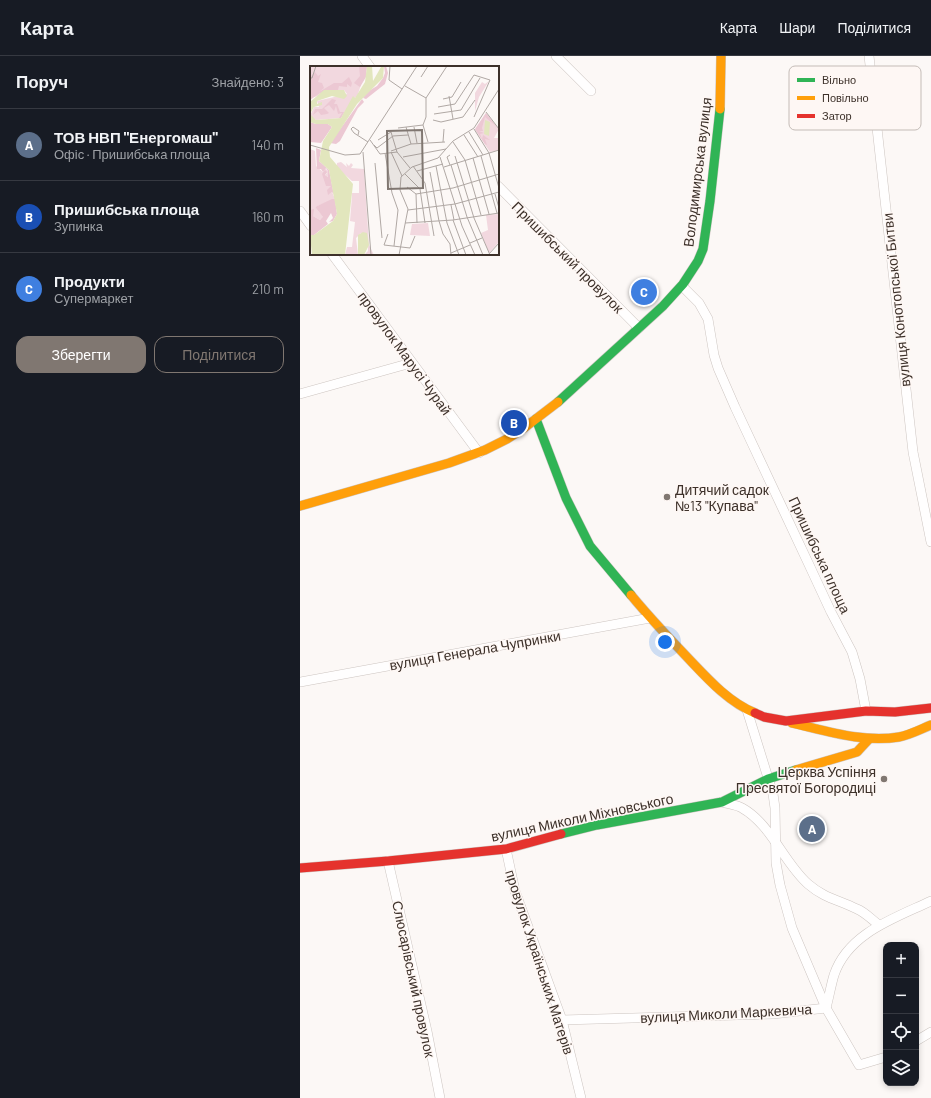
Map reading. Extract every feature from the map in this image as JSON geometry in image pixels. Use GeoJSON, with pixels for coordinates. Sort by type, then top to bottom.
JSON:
{"type":"FeatureCollection","features":[{"type":"Feature","properties":{"kind":"street"},"geometry":{"type":"LineString","coordinates":[[362,56],[369,66]]}},
{"type":"Feature","properties":{"kind":"street"},"geometry":{"type":"LineString","coordinates":[[556,56],[591,90]]}},
{"type":"Feature","properties":{"kind":"street","name":"Володимирська вулиця"},"geometry":{"type":"LineString","coordinates":[[300,506],[451,463],[506,440],[536,419],[584,379],[682,286],[697,266],[703,250],[720,125],[722,82],[721,56]]}},
{"type":"Feature","properties":{"kind":"street","name":"вулиця Конотопської Битви"},"geometry":{"type":"LineString","coordinates":[[869,56],[870,66]]}},
{"type":"Feature","properties":{"kind":"street","name":"вулиця Конотопської Битви"},"geometry":{"type":"LineString","coordinates":[[877,130],[913,452],[931,542]]}},
{"type":"Feature","properties":{"kind":"street","name":"Пришибський провулок"},"geometry":{"type":"LineString","coordinates":[[499,187],[639,328]]}},
{"type":"Feature","properties":{"kind":"street"},"geometry":{"type":"LineString","coordinates":[[300,211],[310,225]]}},
{"type":"Feature","properties":{"kind":"street","name":"провулок Марусі Чурай"},"geometry":{"type":"LineString","coordinates":[[333,255],[478,453]]}},
{"type":"Feature","properties":{"kind":"street","name":"Пришибська площа"},"geometry":{"type":"LineString","coordinates":[[682,286],[699,303],[708,319],[714,355],[718,368],[831,612],[852,652],[860,679],[866,711]]}},
{"type":"Feature","properties":{"kind":"street"},"geometry":{"type":"LineString","coordinates":[[300,394],[411,363]]}},
{"type":"Feature","properties":{"kind":"street"},"geometry":{"type":"LineString","coordinates":[[536,419],[566,498],[590,546],[650,618],[713,684],[727,696],[747,710],[764,717],[850,737],[869,739],[900,736],[931,725]]}},
{"type":"Feature","properties":{"kind":"street","name":"вулиця Генерала Чупринки"},"geometry":{"type":"LineString","coordinates":[[300,682],[650,618]]}},
{"type":"Feature","properties":{"kind":"street"},"geometry":{"type":"LineString","coordinates":[[786,721],[866,711],[895,712],[931,708]]}},
{"type":"Feature","properties":{"kind":"street"},"geometry":{"type":"LineString","coordinates":[[747,710],[773,794],[775,808],[776,863],[792,928],[826,1008],[859,1065],[883,1058]]}},
{"type":"Feature","properties":{"kind":"street","name":"вулиця Миколи Міхновського"},"geometry":{"type":"LineString","coordinates":[[300,868],[506,849],[597,825],[722,802],[768,780],[795,770],[857,752],[869,739]]}},
{"type":"Feature","properties":{"kind":"street"},"geometry":{"type":"LineString","coordinates":[[722,802],[742,808],[758,821],[806,883],[820,894],[858,909],[879,925]]}},
{"type":"Feature","properties":{"kind":"street","name":"провулок Українських Матерів"},"geometry":{"type":"LineString","coordinates":[[506,849],[515,890],[562,1020],[581,1098]]}},
{"type":"Feature","properties":{"kind":"street","name":"Слюсарівський провулок"},"geometry":{"type":"LineString","coordinates":[[388,861],[427,1031],[440,1098]]}},
{"type":"Feature","properties":{"kind":"street","name":"вулиця Миколи Маркевича"},"geometry":{"type":"LineString","coordinates":[[562,1020],[773,1014],[826,1008],[834,974],[842,959],[856,942],[879,925],[931,901]]}},
{"type":"Feature","properties":{"kind":"street"},"geometry":{"type":"LineString","coordinates":[[919,1039],[931,1032]]}},
{"type":"Feature","properties":{"kind":"traffic: fast"},"geometry":{"type":"LineString","coordinates":[[558,402],[663,306],[683,284],[698,261],[703,249],[710,201],[720,109]]}},
{"type":"Feature","properties":{"kind":"traffic: fast"},"geometry":{"type":"LineString","coordinates":[[536,419],[566,498],[590,546],[631,595]]}},
{"type":"Feature","properties":{"kind":"traffic: fast"},"geometry":{"type":"LineString","coordinates":[[561,834],[597,825],[722,802],[768,779],[796,770]]}},
{"type":"Feature","properties":{"kind":"traffic: slow"},"geometry":{"type":"LineString","coordinates":[[720,109],[721,56]]}},
{"type":"Feature","properties":{"kind":"traffic: slow"},"geometry":{"type":"LineString","coordinates":[[300,506],[449,463],[485,450],[507,439],[524,428],[558,402]]}},
{"type":"Feature","properties":{"kind":"traffic: slow"},"geometry":{"type":"LineString","coordinates":[[631,595],[710,681],[736,703],[755,713]]}},
{"type":"Feature","properties":{"kind":"traffic: slow"},"geometry":{"type":"LineString","coordinates":[[792,723],[832,733],[872,738],[899,737],[931,725]]}},
{"type":"Feature","properties":{"kind":"traffic: slow"},"geometry":{"type":"LineString","coordinates":[[796,770],[857,752],[869,739]]}},
{"type":"Feature","properties":{"kind":"traffic: jam"},"geometry":{"type":"LineString","coordinates":[[755,713],[764,717],[786,721],[866,711],[895,712],[931,708]]}},
{"type":"Feature","properties":{"kind":"traffic: jam"},"geometry":{"type":"LineString","coordinates":[[300,868],[506,849],[561,834]]}},
{"type":"Feature","properties":{"kind":"place","name":"Продукти"},"geometry":{"type":"Point","coordinates":[644,292]}},
{"type":"Feature","properties":{"kind":"place","name":"Пришибська площа"},"geometry":{"type":"Point","coordinates":[514,423]}},
{"type":"Feature","properties":{"kind":"place","name":"Дитячий садок №13 \"Купава\""},"geometry":{"type":"Point","coordinates":[667,497]}},
{"type":"Feature","properties":{"kind":"place","name":"Церква Успіння Пресвятої Богородиці"},"geometry":{"type":"Point","coordinates":[884,779]}},
{"type":"Feature","properties":{"kind":"place","name":"ТОВ НВП \"Енергомаш\""},"geometry":{"type":"Point","coordinates":[812,829]}}]}
